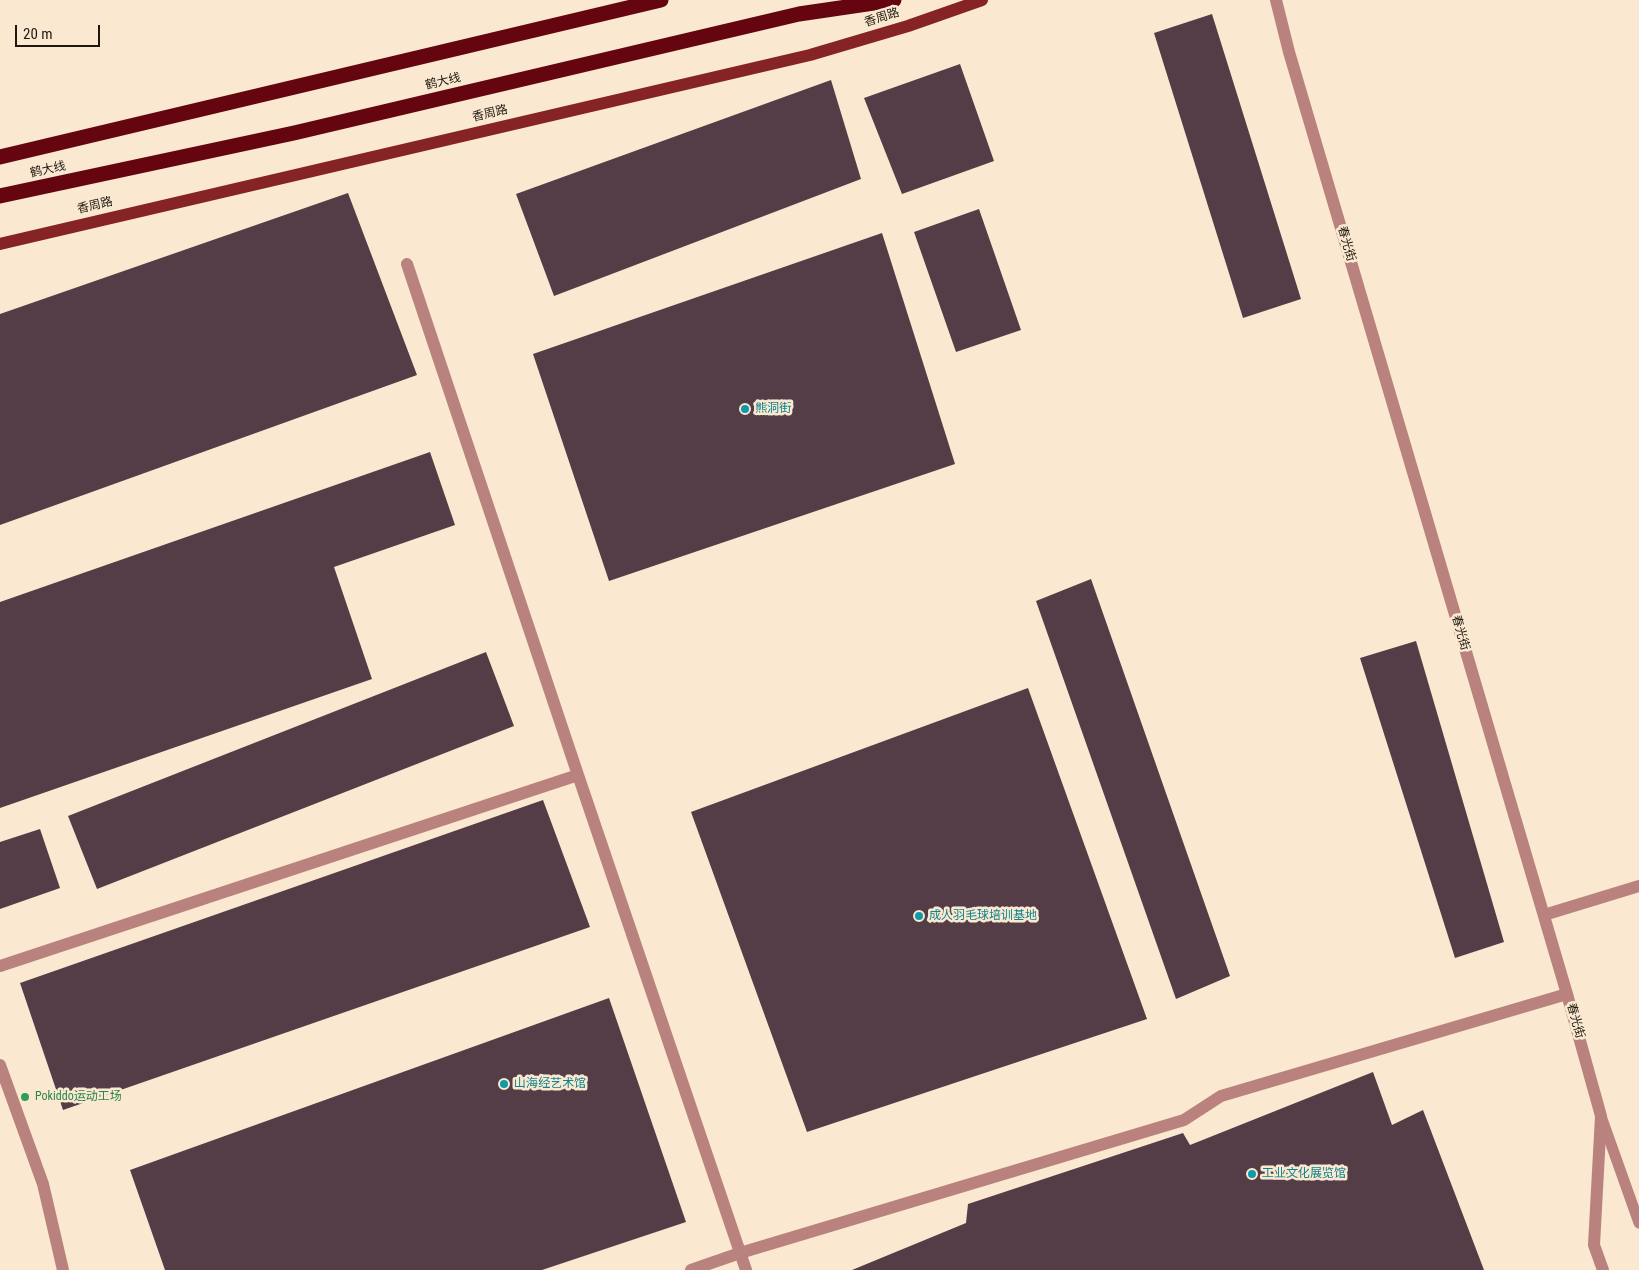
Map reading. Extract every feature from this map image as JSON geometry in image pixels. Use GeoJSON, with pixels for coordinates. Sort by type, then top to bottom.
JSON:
{"type":"FeatureCollection","features":[{"type":"Feature","properties":{"kind":"highway"},"geometry":{"type":"LineString","coordinates":[[0,157],[661,0]]}},
{"type":"Feature","properties":{"kind":"highway","name":"鹤大线"},"geometry":{"type":"LineString","coordinates":[[0,196],[294,133],[799,14],[894,0]]}},
{"type":"Feature","properties":{"kind":"main road","name":"香周路"},"geometry":{"type":"LineString","coordinates":[[0,244],[810,56],[908,26],[982,0]]}},
{"type":"Feature","properties":{"kind":"street","name":"春光街"},"geometry":{"type":"LineString","coordinates":[[1276,0],[1291,61],[1544,915],[1601,1116],[1594,1245],[1603,1270]]}},
{"type":"Feature","properties":{"kind":"street"},"geometry":{"type":"LineString","coordinates":[[407,264],[746,1270]]}},
{"type":"Feature","properties":{"kind":"street"},"geometry":{"type":"LineString","coordinates":[[0,966],[578,776]]}},
{"type":"Feature","properties":{"kind":"street"},"geometry":{"type":"LineString","coordinates":[[1544,915],[1639,886]]}},
{"type":"Feature","properties":{"kind":"street"},"geometry":{"type":"LineString","coordinates":[[691,1270],[740,1253],[1184,1120],[1220,1096],[1567,994]]}},
{"type":"Feature","properties":{"kind":"street"},"geometry":{"type":"LineString","coordinates":[[0,1065],[43,1184],[63,1270]]}},
{"type":"Feature","properties":{"kind":"lane"},"geometry":{"type":"LineString","coordinates":[[1601,1116],[1639,1223]]}},
{"type":"Feature","properties":{"kind":"building"},"geometry":{"type":"Polygon","coordinates":[[[1212,14],[1301,299],[1243,318],[1154,33],[1212,14]]]}},
{"type":"Feature","properties":{"kind":"building"},"geometry":{"type":"Polygon","coordinates":[[[960,64],[994,161],[902,194],[864,98],[960,64]]]}},
{"type":"Feature","properties":{"kind":"building"},"geometry":{"type":"Polygon","coordinates":[[[831,80],[861,179],[554,296],[516,194],[831,80]]]}},
{"type":"Feature","properties":{"kind":"building"},"geometry":{"type":"Polygon","coordinates":[[[348,193],[417,375],[0,525],[0,314],[348,193]]]}},
{"type":"Feature","properties":{"kind":"building"},"geometry":{"type":"Polygon","coordinates":[[[979,209],[1021,330],[956,352],[914,232],[979,209]]]}},
{"type":"Feature","properties":{"kind":"building","name":"熊洞街"},"geometry":{"type":"Polygon","coordinates":[[[882,233],[955,464],[609,581],[533,354],[882,233]]]}},
{"type":"Feature","properties":{"kind":"building"},"geometry":{"type":"Polygon","coordinates":[[[430,452],[455,525],[334,567],[372,679],[0,808],[0,602],[430,452]]]}},
{"type":"Feature","properties":{"kind":"building"},"geometry":{"type":"Polygon","coordinates":[[[1091,579],[1230,976],[1176,999],[1036,601],[1091,579]]]}},
{"type":"Feature","properties":{"kind":"building"},"geometry":{"type":"Polygon","coordinates":[[[1416,641],[1504,942],[1455,958],[1360,658],[1416,641]]]}},
{"type":"Feature","properties":{"kind":"building"},"geometry":{"type":"Polygon","coordinates":[[[486,652],[514,726],[97,889],[68,816],[486,652]]]}},
{"type":"Feature","properties":{"kind":"building","name":"成人羽毛球培训基地"},"geometry":{"type":"Polygon","coordinates":[[[1028,688],[1147,1019],[807,1132],[691,812],[1028,688]]]}},
{"type":"Feature","properties":{"kind":"building"},"geometry":{"type":"Polygon","coordinates":[[[543,800],[590,927],[63,1110],[20,983],[543,800]]]}},
{"type":"Feature","properties":{"kind":"building"},"geometry":{"type":"Polygon","coordinates":[[[40,829],[60,888],[0,909],[0,842],[40,829]]]}},
{"type":"Feature","properties":{"kind":"building","name":"山海经艺术馆"},"geometry":{"type":"Polygon","coordinates":[[[609,998],[686,1222],[542,1270],[165,1270],[130,1170],[609,998]]]}},
{"type":"Feature","properties":{"kind":"building","name":"工业文化展览馆"},"geometry":{"type":"Polygon","coordinates":[[[1373,1072],[1392,1125],[1423,1110],[1484,1270],[852,1270],[966,1223],[968,1204],[1183,1133],[1190,1145],[1373,1072]]]}},
{"type":"Feature","properties":{"kind":"place","name":"熊洞街"},"geometry":{"type":"Point","coordinates":[745,409]}},
{"type":"Feature","properties":{"kind":"place","name":"成人羽毛球培训基地"},"geometry":{"type":"Point","coordinates":[919,916]}},
{"type":"Feature","properties":{"kind":"place","name":"山海经艺术馆"},"geometry":{"type":"Point","coordinates":[504,1084]}},
{"type":"Feature","properties":{"kind":"place","name":"Pokiddo运动工场"},"geometry":{"type":"Point","coordinates":[25,1097]}},
{"type":"Feature","properties":{"kind":"place","name":"工业文化展览馆"},"geometry":{"type":"Point","coordinates":[1252,1174]}}]}
